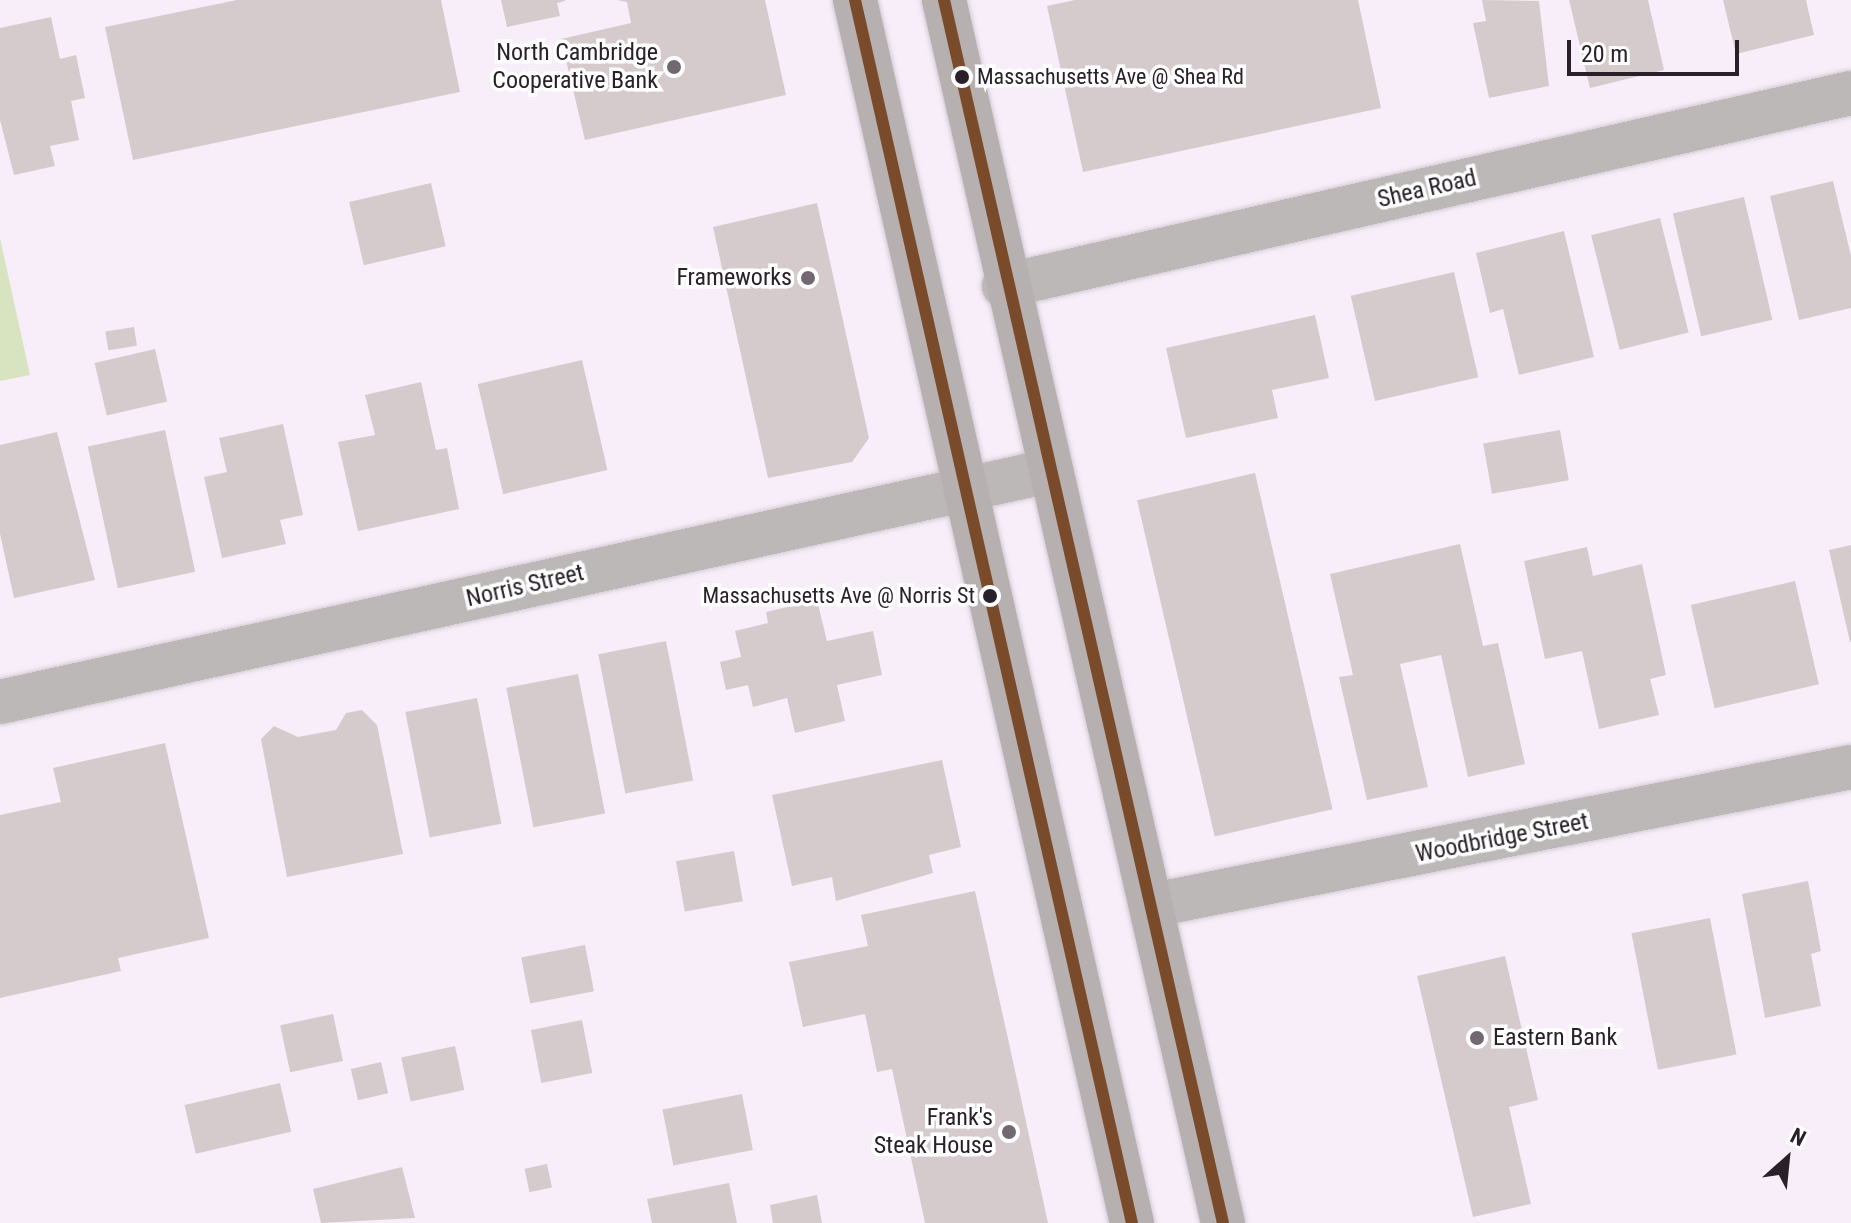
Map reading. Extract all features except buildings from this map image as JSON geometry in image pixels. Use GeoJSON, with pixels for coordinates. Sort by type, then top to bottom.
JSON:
{"type":"FeatureCollection","features":[{"type":"Feature","properties":{"kind":"main road"},"geometry":{"type":"LineString","coordinates":[[855,0],[969,487],[1132,1223]]}},
{"type":"Feature","properties":{"kind":"main road"},"geometry":{"type":"LineString","coordinates":[[944,0],[1004,286],[1153,905],[1223,1223]]}},
{"type":"Feature","properties":{"kind":"street","name":"Shea Road"},"geometry":{"type":"LineString","coordinates":[[1004,286],[1851,93]]}},
{"type":"Feature","properties":{"kind":"street","name":"Norris Street"},"geometry":{"type":"LineString","coordinates":[[0,702],[1049,471]]}},
{"type":"Feature","properties":{"kind":"street","name":"Woodbridge Street"},"geometry":{"type":"LineString","coordinates":[[1153,905],[1851,767]]}},
{"type":"Feature","properties":{"kind":"green space"},"geometry":{"type":"Polygon","coordinates":[[[0,238],[30,375],[0,381],[0,238]]]}},
{"type":"Feature","properties":{"kind":"transit line"},"geometry":{"type":"LineString","coordinates":[[855,0],[1132,1223]]}},
{"type":"Feature","properties":{"kind":"transit line"},"geometry":{"type":"LineString","coordinates":[[944,0],[1223,1223]]}},
{"type":"Feature","properties":{"kind":"place","name":"North Cambridge Cooperative Bank"},"geometry":{"type":"Point","coordinates":[674,67]}},
{"type":"Feature","properties":{"kind":"place","name":"Massachusetts Ave @ Shea Rd"},"geometry":{"type":"Point","coordinates":[962,77]}},
{"type":"Feature","properties":{"kind":"place","name":"Frameworks"},"geometry":{"type":"Point","coordinates":[808,278]}},
{"type":"Feature","properties":{"kind":"place","name":"Massachusetts Ave @ Norris St"},"geometry":{"type":"Point","coordinates":[990,596]}},
{"type":"Feature","properties":{"kind":"place","name":"Eastern Bank"},"geometry":{"type":"Point","coordinates":[1477,1038]}},
{"type":"Feature","properties":{"kind":"place","name":"Frank's Steak House"},"geometry":{"type":"Point","coordinates":[1009,1132]}}]}
